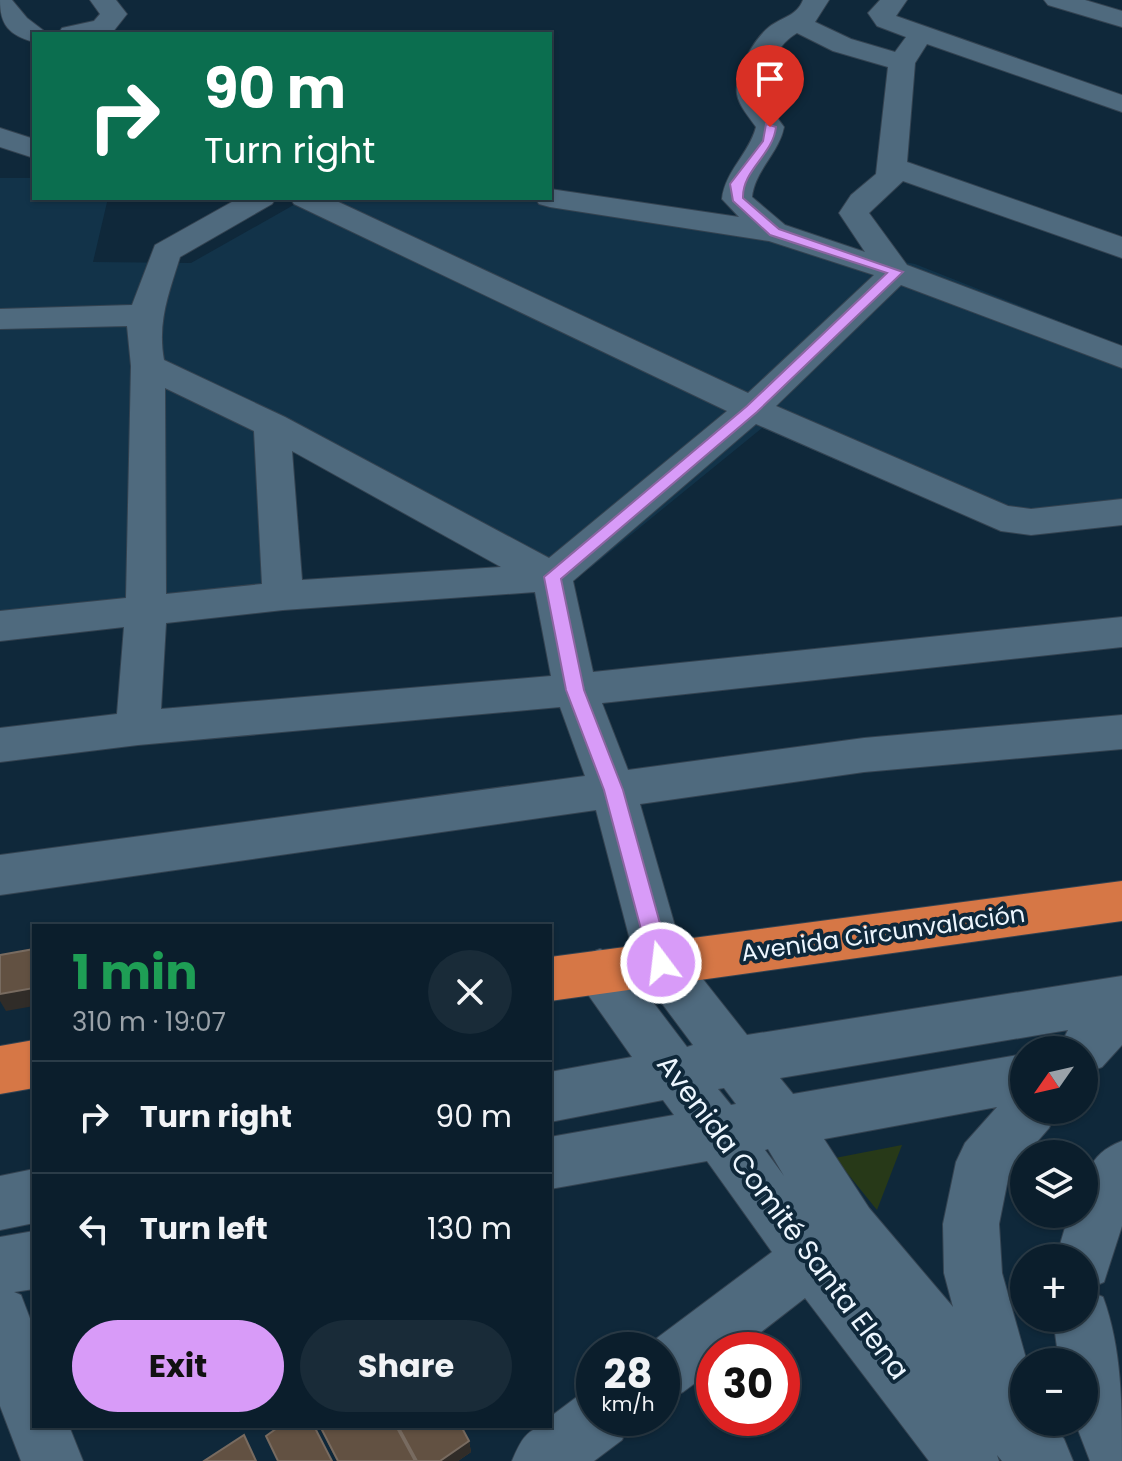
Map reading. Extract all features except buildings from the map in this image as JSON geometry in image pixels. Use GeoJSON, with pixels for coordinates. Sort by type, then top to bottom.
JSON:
{"type":"FeatureCollection","features":[{"type":"Feature","properties":{"kind":"highway","name":"Avenida Circunvalación"},"geometry":{"type":"LineString","coordinates":[[575,975],[1122,901]]}},
{"type":"Feature","properties":{"kind":"highway"},"geometry":{"type":"LineString","coordinates":[[0,1070],[32,1064]]}},
{"type":"Feature","properties":{"kind":"street"},"geometry":{"type":"LineString","coordinates":[[80,32],[103,27],[114,14],[103,0]]}},
{"type":"Feature","properties":{"kind":"street"},"geometry":{"type":"LineString","coordinates":[[774,232],[737,199],[737,184],[769,141],[770,127],[755,106],[750,89],[764,47],[778,33],[798,23],[813,10],[816,0]]}},
{"type":"Feature","properties":{"kind":"street"},"geometry":{"type":"LineString","coordinates":[[894,0],[881,16],[1122,104]]}},
{"type":"Feature","properties":{"kind":"street"},"geometry":{"type":"LineString","coordinates":[[1057,0],[1122,19]]}},
{"type":"Feature","properties":{"kind":"street"},"geometry":{"type":"LineString","coordinates":[[0,2],[18,24],[32,32]]}},
{"type":"Feature","properties":{"kind":"street"},"geometry":{"type":"LineString","coordinates":[[798,23],[842,45],[902,63]]}},
{"type":"Feature","properties":{"kind":"street"},"geometry":{"type":"LineString","coordinates":[[896,272],[854,213],[860,200],[882,187],[891,176],[902,63],[921,33]]}},
{"type":"Feature","properties":{"kind":"street"},"geometry":{"type":"LineString","coordinates":[[0,137],[32,148]]}},
{"type":"Feature","properties":{"kind":"street"},"geometry":{"type":"LineString","coordinates":[[892,167],[1122,248]]}},
{"type":"Feature","properties":{"kind":"street"},"geometry":{"type":"LineString","coordinates":[[552,198],[774,232],[896,272],[1122,358]]}},
{"type":"Feature","properties":{"kind":"street"},"geometry":{"type":"LineString","coordinates":[[138,728],[146,610],[148,366],[143,337],[145,315],[166,252],[257,200]]}},
{"type":"Feature","properties":{"kind":"street"},"geometry":{"type":"LineString","coordinates":[[309,200],[752,409],[1001,518],[1031,522],[1122,512]]}},
{"type":"Feature","properties":{"kind":"street"},"geometry":{"type":"LineString","coordinates":[[0,626],[283,596],[552,577],[752,409],[896,272]]}},
{"type":"Feature","properties":{"kind":"street"},"geometry":{"type":"LineString","coordinates":[[0,319],[145,315]]}},
{"type":"Feature","properties":{"kind":"street"},"geometry":{"type":"LineString","coordinates":[[148,366],[272,425],[552,577],[575,690],[613,790],[661,963],[782,1123],[830,1243],[1028,1444]]}},
{"type":"Feature","properties":{"kind":"street"},"geometry":{"type":"LineString","coordinates":[[272,425],[283,596]]}},
{"type":"Feature","properties":{"kind":"street"},"geometry":{"type":"LineString","coordinates":[[0,745],[138,728],[575,690],[1122,632]]}},
{"type":"Feature","properties":{"kind":"street"},"geometry":{"type":"LineString","coordinates":[[0,875],[864,755],[1122,732]]}},
{"type":"Feature","properties":{"kind":"street","name":"Avenida Comité Santa Elena"},"geometry":{"type":"LineString","coordinates":[[575,975],[675,1073],[718,1133],[830,1243],[968,1461]]}},
{"type":"Feature","properties":{"kind":"street"},"geometry":{"type":"LineString","coordinates":[[552,1097],[737,1061],[1122,999]]}},
{"type":"Feature","properties":{"kind":"street"},"geometry":{"type":"LineString","coordinates":[[1097,1036],[1122,1008]]}},
{"type":"Feature","properties":{"kind":"street"},"geometry":{"type":"LineString","coordinates":[[1098,1063],[1122,1057]]}},
{"type":"Feature","properties":{"kind":"street"},"geometry":{"type":"LineString","coordinates":[[552,1163],[1010,1081]]}},
{"type":"Feature","properties":{"kind":"street"},"geometry":{"type":"LineString","coordinates":[[1018,1124],[984,1162],[971,1224],[973,1273],[1028,1444]]}},
{"type":"Feature","properties":{"kind":"street"},"geometry":{"type":"LineString","coordinates":[[1089,1244],[1099,1206],[1122,1167]]}},
{"type":"Feature","properties":{"kind":"street"},"geometry":{"type":"LineString","coordinates":[[680,1357],[830,1243]]}},
{"type":"Feature","properties":{"kind":"street"},"geometry":{"type":"LineString","coordinates":[[0,1266],[32,1260]]}},
{"type":"Feature","properties":{"kind":"street"},"geometry":{"type":"LineString","coordinates":[[0,1316],[32,1410]]}},
{"type":"Feature","properties":{"kind":"street"},"geometry":{"type":"LineString","coordinates":[[1084,1332],[1093,1388],[1121,1461]]}},
{"type":"Feature","properties":{"kind":"street"},"geometry":{"type":"LineString","coordinates":[[39,1428],[52,1461]]}},
{"type":"Feature","properties":{"kind":"street"},"geometry":{"type":"LineString","coordinates":[[543,1461],[576,1436]]}},
{"type":"Feature","properties":{"kind":"shaded area"},"geometry":{"type":"Polygon","coordinates":[[[0,178],[32,178],[32,200],[108,200],[93,262],[191,263],[302,200],[552,200],[552,196],[915,264],[1122,346],[1122,521],[1001,531],[762,428],[589,569],[559,571],[286,431],[284,608],[0,637],[0,178]]]}},
{"type":"Feature","properties":{"kind":"green space"},"geometry":{"type":"Polygon","coordinates":[[[902,1145],[877,1210],[835,1158],[902,1145]]]}},
{"type":"Feature","properties":{"kind":"route"},"geometry":{"type":"LineString","coordinates":[[661,963],[613,790],[575,690],[552,577],[752,409],[896,272],[774,232],[737,199],[737,184],[769,141],[770,127]]}}]}
